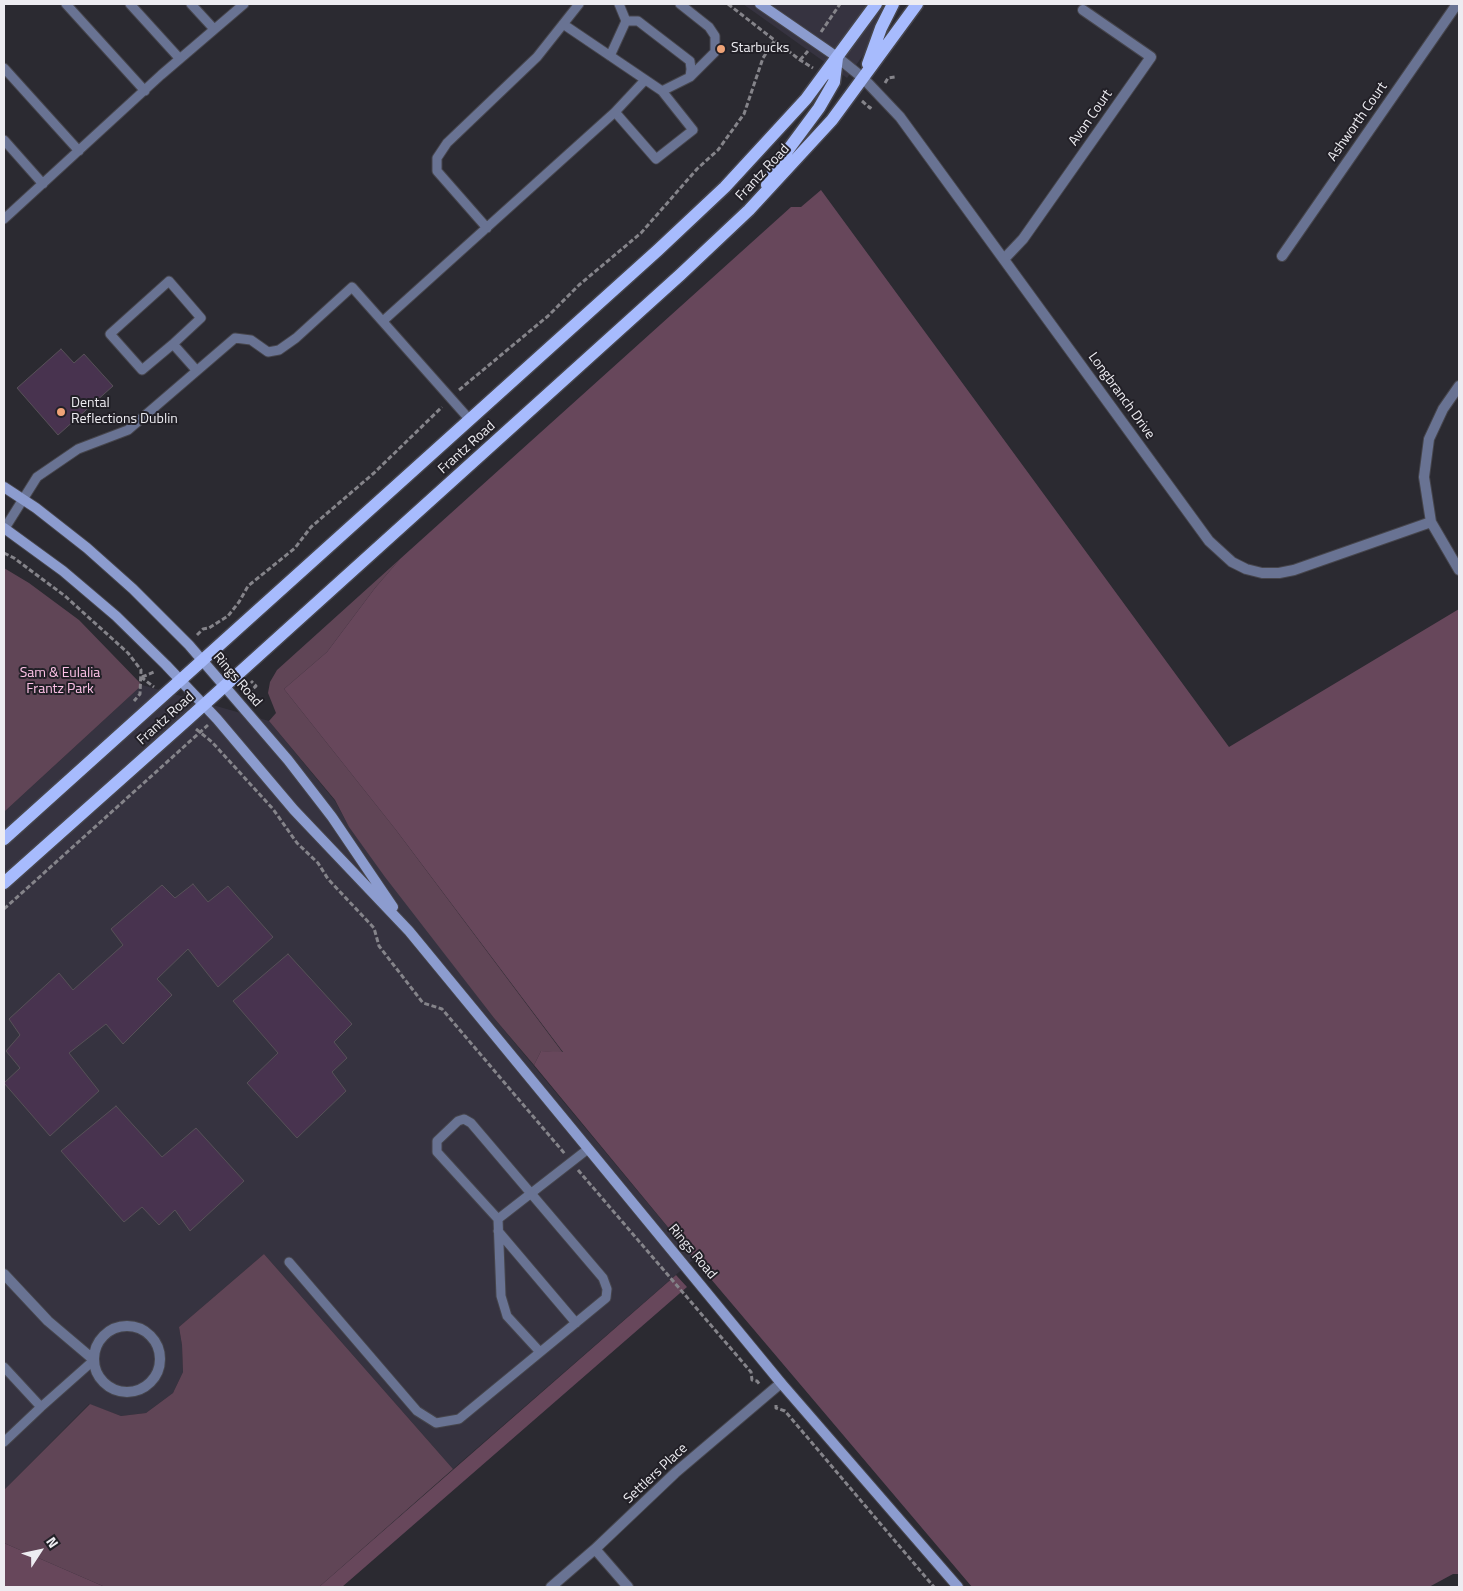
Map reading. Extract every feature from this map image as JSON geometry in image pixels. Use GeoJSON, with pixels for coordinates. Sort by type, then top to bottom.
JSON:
{"type":"FeatureCollection","features":[{"type":"Feature","properties":{"kind":"main road"},"geometry":{"type":"LineString","coordinates":[[758,200],[779,162],[827,95],[834,82],[837,57],[760,4]]}},
{"type":"Feature","properties":{"kind":"main road","name":"Frantz Road"},"geometry":{"type":"LineString","coordinates":[[4,838],[470,420],[725,187],[806,99],[876,4]]}},
{"type":"Feature","properties":{"kind":"main road"},"geometry":{"type":"LineString","coordinates":[[863,78],[881,28],[893,4]]}},
{"type":"Feature","properties":{"kind":"main road","name":"Frantz Road"},"geometry":{"type":"LineString","coordinates":[[4,883],[673,282],[758,200],[832,120],[917,4]]}},
{"type":"Feature","properties":{"kind":"main road","name":"Rings Road"},"geometry":{"type":"LineString","coordinates":[[4,487],[23,498],[87,548],[133,589],[189,645],[288,760],[332,817],[409,931]]}},
{"type":"Feature","properties":{"kind":"main road","name":"Rings Road"},"geometry":{"type":"LineString","coordinates":[[4,528],[63,571],[108,610],[166,665],[204,705],[294,810],[409,931],[781,1383],[958,1587]]}},
{"type":"Feature","properties":{"kind":"street","name":"Ashworth Court"},"geometry":{"type":"LineString","coordinates":[[1282,256],[1457,4]]}},
{"type":"Feature","properties":{"kind":"street","name":"Avon Court"},"geometry":{"type":"LineString","coordinates":[[1004,259],[1034,224],[1150,57],[1083,10]]}},
{"type":"Feature","properties":{"kind":"street","name":"Longbranch Drive"},"geometry":{"type":"LineString","coordinates":[[837,57],[863,78],[900,117],[1209,541],[1232,562],[1246,569],[1262,573],[1279,573],[1294,570],[1430,522]]}},
{"type":"Feature","properties":{"kind":"street"},"geometry":{"type":"LineString","coordinates":[[1459,386],[1443,409],[1429,439],[1424,477],[1430,522],[1459,570]]}},
{"type":"Feature","properties":{"kind":"street"},"geometry":{"type":"LineString","coordinates":[[4,1274],[48,1321],[94,1360],[97,1374],[113,1390],[124,1393],[135,1392],[146,1387],[154,1379],[159,1369],[160,1359],[158,1348],[146,1332],[136,1327],[125,1326],[115,1328],[106,1334],[99,1342],[94,1353],[94,1360]]}},
{"type":"Feature","properties":{"kind":"street","name":"Settlers Place"},"geometry":{"type":"LineString","coordinates":[[551,1587],[595,1549],[675,1473],[781,1383]]}},
{"type":"Feature","properties":{"kind":"street"},"geometry":{"type":"LineString","coordinates":[[595,1549],[628,1587]]}},
{"type":"Feature","properties":{"kind":"lane"},"geometry":{"type":"LineString","coordinates":[[66,4],[145,91]]}},
{"type":"Feature","properties":{"kind":"lane"},"geometry":{"type":"LineString","coordinates":[[130,4],[180,59]]}},
{"type":"Feature","properties":{"kind":"lane"},"geometry":{"type":"LineString","coordinates":[[191,4],[214,29]]}},
{"type":"Feature","properties":{"kind":"lane"},"geometry":{"type":"LineString","coordinates":[[6,213],[43,184],[180,59],[244,4]]}},
{"type":"Feature","properties":{"kind":"lane"},"geometry":{"type":"LineString","coordinates":[[487,228],[437,171],[437,158],[447,143],[537,57],[579,4]]}},
{"type":"Feature","properties":{"kind":"lane"},"geometry":{"type":"LineString","coordinates":[[610,56],[626,21],[618,4]]}},
{"type":"Feature","properties":{"kind":"lane"},"geometry":{"type":"LineString","coordinates":[[662,91],[690,77],[714,52],[715,36],[709,27],[680,4]]}},
{"type":"Feature","properties":{"kind":"lane"},"geometry":{"type":"LineString","coordinates":[[626,21],[638,21],[690,62],[690,77]]}},
{"type":"Feature","properties":{"kind":"lane"},"geometry":{"type":"LineString","coordinates":[[563,24],[662,91],[693,130],[656,159],[615,112]]}},
{"type":"Feature","properties":{"kind":"lane"},"geometry":{"type":"LineString","coordinates":[[4,68],[79,151]]}},
{"type":"Feature","properties":{"kind":"lane"},"geometry":{"type":"LineString","coordinates":[[383,321],[615,112],[645,80]]}},
{"type":"Feature","properties":{"kind":"lane"},"geometry":{"type":"LineString","coordinates":[[4,140],[43,184]]}},
{"type":"Feature","properties":{"kind":"lane"},"geometry":{"type":"LineString","coordinates":[[168,281],[201,318],[173,344],[142,370],[110,334],[168,281]]}},
{"type":"Feature","properties":{"kind":"lane"},"geometry":{"type":"LineString","coordinates":[[4,528],[37,477],[78,449],[128,430],[235,338],[251,340],[268,352],[279,350],[296,338],[352,287],[470,420]]}},
{"type":"Feature","properties":{"kind":"lane"},"geometry":{"type":"LineString","coordinates":[[173,344],[196,371]]}},
{"type":"Feature","properties":{"kind":"lane"},"geometry":{"type":"LineString","coordinates":[[289,1262],[417,1411],[436,1422],[459,1419],[606,1298],[607,1289],[603,1278],[471,1123],[464,1119],[458,1121],[437,1141],[437,1152],[498,1219],[501,1296],[507,1316],[540,1352]]}},
{"type":"Feature","properties":{"kind":"lane"},"geometry":{"type":"LineString","coordinates":[[498,1219],[588,1149]]}},
{"type":"Feature","properties":{"kind":"lane"},"geometry":{"type":"LineString","coordinates":[[498,1231],[576,1323]]}},
{"type":"Feature","properties":{"kind":"lane"},"geometry":{"type":"LineString","coordinates":[[4,1442],[94,1360]]}},
{"type":"Feature","properties":{"kind":"lane"},"geometry":{"type":"LineString","coordinates":[[4,1367],[41,1407]]}},
{"type":"Feature","properties":{"kind":"path"},"geometry":{"type":"LineString","coordinates":[[728,4],[800,60]]}},
{"type":"Feature","properties":{"kind":"path"},"geometry":{"type":"LineString","coordinates":[[189,645],[203,629],[209,628],[228,616],[248,586],[295,548],[311,527],[374,473],[451,398],[548,316],[579,285],[641,232],[698,169],[718,150],[744,114],[763,58],[775,40]]}},
{"type":"Feature","properties":{"kind":"path"},"geometry":{"type":"LineString","coordinates":[[4,553],[14,558],[65,596],[128,653],[141,670],[141,677]]}},
{"type":"Feature","properties":{"kind":"path"},"geometry":{"type":"LineString","coordinates":[[209,628],[208,632],[219,645]]}},
{"type":"Feature","properties":{"kind":"path"},"geometry":{"type":"LineString","coordinates":[[141,677],[150,675],[166,665]]}},
{"type":"Feature","properties":{"kind":"path"},"geometry":{"type":"LineString","coordinates":[[242,670],[256,686]]}},
{"type":"Feature","properties":{"kind":"path"},"geometry":{"type":"LineString","coordinates":[[141,677],[164,695]]}},
{"type":"Feature","properties":{"kind":"path"},"geometry":{"type":"LineString","coordinates":[[187,720],[212,742],[273,809],[297,843],[318,863],[328,879],[374,928],[379,946],[423,1003],[442,1009],[751,1372],[752,1380],[757,1381],[776,1403],[776,1408],[785,1411],[934,1587]]}},
{"type":"Feature","properties":{"kind":"path"},"geometry":{"type":"LineString","coordinates":[[4,909],[199,732]]}},
{"type":"Feature","properties":{"kind":"shaded area"},"geometry":{"type":"Polygon","coordinates":[[[743,4],[899,4],[847,78],[743,4]]]}},
{"type":"Feature","properties":{"kind":"shaded area"},"geometry":{"type":"Polygon","coordinates":[[[821,190],[1229,747],[1459,609],[1459,1574],[1453,1574],[1429,1587],[972,1587],[705,1272],[534,1065],[541,1051],[563,1052],[396,830],[284,689],[327,652],[375,588],[400,559],[791,207],[801,207],[821,190]]]}},
{"type":"Feature","properties":{"kind":"shaded area"},"geometry":{"type":"Polygon","coordinates":[[[142,685],[269,721],[335,801],[349,827],[494,1018],[694,1259],[453,1469],[264,1254],[179,1327],[183,1372],[173,1393],[146,1413],[121,1416],[89,1404],[4,1490],[4,812],[142,685]]]}},
{"type":"Feature","properties":{"kind":"shaded area"},"geometry":{"type":"Polygon","coordinates":[[[676,1275],[687,1287],[342,1587],[319,1587],[676,1275]]]}},
{"type":"Feature","properties":{"kind":"shaded area"},"geometry":{"type":"Polygon","coordinates":[[[4,1543],[105,1587],[4,1587],[4,1543]]]}},
{"type":"Feature","properties":{"kind":"green space"},"geometry":{"type":"Polygon","coordinates":[[[400,559],[375,588],[327,652],[284,689],[396,830],[563,1053],[541,1051],[534,1065],[494,1018],[385,877],[349,827],[335,800],[269,721],[276,713],[268,693],[270,682],[277,670],[400,559]]]}},
{"type":"Feature","properties":{"kind":"green space","name":"Sam & Eulalia Frantz Park"},"geometry":{"type":"Polygon","coordinates":[[[4,568],[29,583],[79,620],[142,685],[4,812],[4,568]]]}},
{"type":"Feature","properties":{"kind":"green space"},"geometry":{"type":"Polygon","coordinates":[[[264,1254],[453,1469],[319,1587],[105,1587],[4,1543],[4,1490],[90,1404],[121,1416],[146,1413],[173,1393],[183,1372],[179,1327],[264,1254]]]}},
{"type":"Feature","properties":{"kind":"building","name":"Dental Reflections Dublin"},"geometry":{"type":"Polygon","coordinates":[[[61,349],[74,363],[84,354],[113,386],[58,435],[17,388],[61,349]]]}},
{"type":"Feature","properties":{"kind":"building"},"geometry":{"type":"Polygon","coordinates":[[[193,884],[208,902],[228,886],[273,937],[218,987],[188,949],[157,979],[172,995],[123,1044],[106,1024],[69,1053],[99,1091],[50,1136],[4,1083],[20,1068],[6,1051],[20,1035],[9,1019],[59,973],[73,990],[123,945],[111,929],[162,885],[175,898],[193,884]]]}},
{"type":"Feature","properties":{"kind":"building"},"geometry":{"type":"Polygon","coordinates":[[[288,954],[352,1024],[334,1042],[347,1058],[332,1072],[346,1091],[297,1138],[247,1083],[278,1053],[233,1001],[288,954]]]}},
{"type":"Feature","properties":{"kind":"building"},"geometry":{"type":"Polygon","coordinates":[[[116,1106],[162,1157],[196,1128],[244,1181],[190,1231],[175,1210],[159,1225],[142,1207],[124,1222],[61,1151],[116,1106]]]}},
{"type":"Feature","properties":{"kind":"place","name":"Starbucks"},"geometry":{"type":"Point","coordinates":[721,49]}},
{"type":"Feature","properties":{"kind":"place","name":"Dental Reflections Dublin"},"geometry":{"type":"Point","coordinates":[61,412]}}]}
